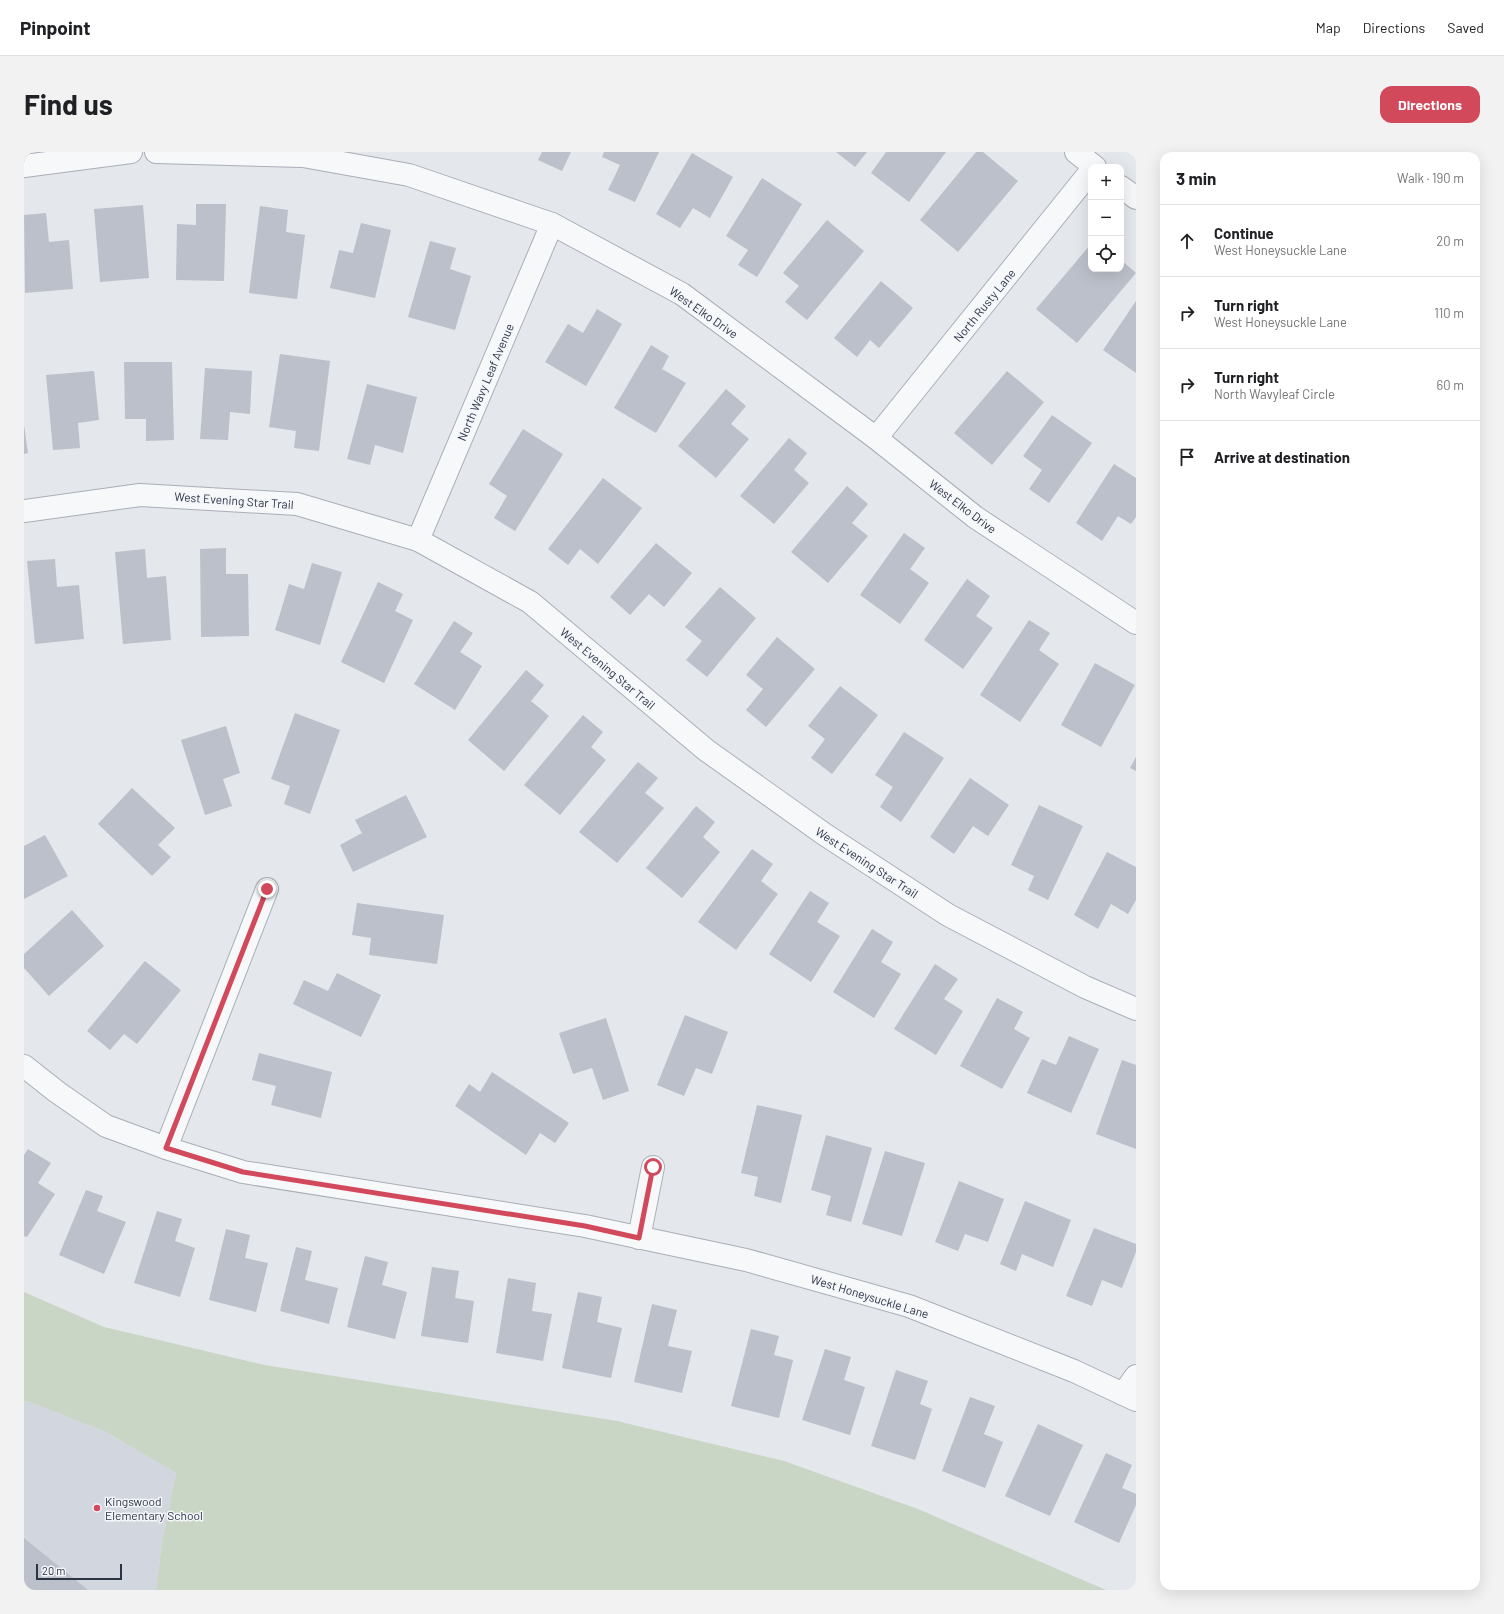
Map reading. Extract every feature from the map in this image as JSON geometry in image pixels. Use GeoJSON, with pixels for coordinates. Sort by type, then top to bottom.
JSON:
{"type":"FeatureCollection","features":[{"type":"Feature","properties":{"kind":"street"},"geometry":{"type":"LineString","coordinates":[[24,166],[131,152]]}},
{"type":"Feature","properties":{"kind":"street","name":"West Elko Drive"},"geometry":{"type":"LineString","coordinates":[[156,152],[303,156],[402,174],[552,224],[682,294],[876,438],[975,517],[1136,623]]}},
{"type":"Feature","properties":{"kind":"street"},"geometry":{"type":"LineString","coordinates":[[1076,152],[1091,164]]}},
{"type":"Feature","properties":{"kind":"street","name":"North Rusty Lane"},"geometry":{"type":"LineString","coordinates":[[876,438],[1088,175]]}},
{"type":"Feature","properties":{"kind":"street"},"geometry":{"type":"LineString","coordinates":[[1124,189],[1136,198]]}},
{"type":"Feature","properties":{"kind":"street","name":"North Wavy Leaf Avenue"},"geometry":{"type":"LineString","coordinates":[[418,540],[552,224]]}},
{"type":"Feature","properties":{"kind":"street","name":"West Evening Star Trail"},"geometry":{"type":"LineString","coordinates":[[24,510],[140,495],[297,504],[418,540],[530,602],[706,750],[824,834],[948,915],[1085,987],[1136,1009]]}},
{"type":"Feature","properties":{"kind":"street"},"geometry":{"type":"LineString","coordinates":[[166,1148],[267,889]]}},
{"type":"Feature","properties":{"kind":"street","name":"West Honeysuckle Lane"},"geometry":{"type":"LineString","coordinates":[[24,1066],[57,1092],[106,1126],[166,1148],[243,1172],[578,1225],[746,1260],[909,1306],[1074,1371],[1130,1397]]}},
{"type":"Feature","properties":{"kind":"street"},"geometry":{"type":"LineString","coordinates":[[639,1238],[653,1167]]}},
{"type":"Feature","properties":{"kind":"street"},"geometry":{"type":"LineString","coordinates":[[1130,1397],[1136,1376]]}},
{"type":"Feature","properties":{"kind":"shaded area","name":"Kingswood Elementary School"},"geometry":{"type":"Polygon","coordinates":[[[24,1401],[106,1432],[176,1473],[162,1543],[156,1590],[24,1590],[24,1401]]]}},
{"type":"Feature","properties":{"kind":"green space"},"geometry":{"type":"Polygon","coordinates":[[[24,1292],[104,1327],[265,1365],[617,1421],[784,1461],[918,1509],[1106,1590],[156,1590],[162,1543],[176,1473],[106,1432],[24,1401],[24,1292]]]}},
{"type":"Feature","properties":{"kind":"building"},"geometry":{"type":"Polygon","coordinates":[[[542,152],[571,152],[562,171],[538,160],[542,152]]]}},
{"type":"Feature","properties":{"kind":"building"},"geometry":{"type":"Polygon","coordinates":[[[604,152],[659,152],[635,202],[608,190],[620,165],[602,157],[604,152]]]}},
{"type":"Feature","properties":{"kind":"building"},"geometry":{"type":"Polygon","coordinates":[[[836,152],[867,152],[855,167],[836,152]]]}},
{"type":"Feature","properties":{"kind":"building"},"geometry":{"type":"Polygon","coordinates":[[[886,152],[946,152],[909,202],[871,173],[886,152]]]}},
{"type":"Feature","properties":{"kind":"building"},"geometry":{"type":"Polygon","coordinates":[[[976,152],[983,152],[1018,181],[958,252],[920,220],[976,152]]]}},
{"type":"Feature","properties":{"kind":"building"},"geometry":{"type":"Polygon","coordinates":[[[692,153],[733,177],[710,218],[693,208],[680,228],[656,214],[692,153]]]}},
{"type":"Feature","properties":{"kind":"building"},"geometry":{"type":"Polygon","coordinates":[[[762,178],[802,204],[757,277],[738,265],[748,250],[726,236],[762,178]]]}},
{"type":"Feature","properties":{"kind":"building"},"geometry":{"type":"Polygon","coordinates":[[[196,204],[226,204],[224,281],[176,280],[177,224],[196,225],[196,204]]]}},
{"type":"Feature","properties":{"kind":"building"},"geometry":{"type":"Polygon","coordinates":[[[143,205],[149,278],[100,282],[94,209],[143,205]]]}},
{"type":"Feature","properties":{"kind":"building"},"geometry":{"type":"Polygon","coordinates":[[[260,206],[288,210],[286,232],[305,235],[297,299],[249,293],[260,206]]]}},
{"type":"Feature","properties":{"kind":"building"},"geometry":{"type":"Polygon","coordinates":[[[46,213],[49,242],[69,240],[73,289],[25,293],[24,215],[46,213]]]}},
{"type":"Feature","properties":{"kind":"building"},"geometry":{"type":"Polygon","coordinates":[[[827,220],[864,251],[807,320],[785,302],[799,286],[783,273],[827,220]]]}},
{"type":"Feature","properties":{"kind":"building"},"geometry":{"type":"Polygon","coordinates":[[[361,223],[391,230],[375,298],[330,288],[339,250],[353,253],[361,223]]]}},
{"type":"Feature","properties":{"kind":"building"},"geometry":{"type":"Polygon","coordinates":[[[430,241],[456,248],[450,269],[471,276],[455,330],[408,317],[430,241]]]}},
{"type":"Feature","properties":{"kind":"building"},"geometry":{"type":"Polygon","coordinates":[[[1088,248],[1088,272],[1124,272],[1124,263],[1136,273],[1077,343],[1036,309],[1088,248]]]}},
{"type":"Feature","properties":{"kind":"building"},"geometry":{"type":"Polygon","coordinates":[[[881,281],[913,308],[879,348],[870,340],[857,357],[834,338],[881,281]]]}},
{"type":"Feature","properties":{"kind":"building"},"geometry":{"type":"Polygon","coordinates":[[[1136,301],[1136,373],[1103,350],[1136,301]]]}},
{"type":"Feature","properties":{"kind":"building"},"geometry":{"type":"Polygon","coordinates":[[[597,309],[622,324],[586,386],[545,362],[568,324],[583,333],[597,309]]]}},
{"type":"Feature","properties":{"kind":"building"},"geometry":{"type":"Polygon","coordinates":[[[651,345],[669,356],[662,369],[686,383],[656,433],[614,408],[651,345]]]}},
{"type":"Feature","properties":{"kind":"building"},"geometry":{"type":"Polygon","coordinates":[[[280,354],[330,361],[319,451],[294,448],[296,431],[269,427],[280,354]]]}},
{"type":"Feature","properties":{"kind":"building"},"geometry":{"type":"Polygon","coordinates":[[[124,362],[172,362],[174,440],[146,441],[146,419],[125,419],[124,362]]]}},
{"type":"Feature","properties":{"kind":"building"},"geometry":{"type":"Polygon","coordinates":[[[205,368],[252,371],[250,414],[230,412],[228,440],[200,439],[205,368]]]}},
{"type":"Feature","properties":{"kind":"building"},"geometry":{"type":"Polygon","coordinates":[[[94,371],[99,420],[78,423],[80,448],[53,450],[46,375],[94,371]]]}},
{"type":"Feature","properties":{"kind":"building"},"geometry":{"type":"Polygon","coordinates":[[[1007,371],[1044,402],[992,465],[954,433],[1007,371]]]}},
{"type":"Feature","properties":{"kind":"building"},"geometry":{"type":"Polygon","coordinates":[[[367,384],[417,397],[403,453],[375,445],[370,465],[347,459],[367,384]]]}},
{"type":"Feature","properties":{"kind":"building"},"geometry":{"type":"Polygon","coordinates":[[[726,389],[746,406],[731,424],[749,439],[716,478],[678,446],[726,389]]]}},
{"type":"Feature","properties":{"kind":"building"},"geometry":{"type":"Polygon","coordinates":[[[1052,415],[1092,443],[1049,503],[1029,489],[1042,470],[1023,456],[1052,415]]]}},
{"type":"Feature","properties":{"kind":"building"},"geometry":{"type":"Polygon","coordinates":[[[24,425],[28,453],[24,454],[24,425]]]}},
{"type":"Feature","properties":{"kind":"building"},"geometry":{"type":"Polygon","coordinates":[[[523,429],[563,454],[515,531],[494,518],[507,496],[489,484],[523,429]]]}},
{"type":"Feature","properties":{"kind":"building"},"geometry":{"type":"Polygon","coordinates":[[[789,438],[807,453],[794,470],[809,483],[774,524],[740,496],[789,438]]]}},
{"type":"Feature","properties":{"kind":"building"},"geometry":{"type":"Polygon","coordinates":[[[1114,464],[1136,478],[1136,517],[1131,524],[1118,516],[1102,541],[1076,523],[1114,464]]]}},
{"type":"Feature","properties":{"kind":"building"},"geometry":{"type":"Polygon","coordinates":[[[603,478],[642,508],[598,564],[580,549],[568,565],[548,549],[603,478]]]}},
{"type":"Feature","properties":{"kind":"building"},"geometry":{"type":"Polygon","coordinates":[[[847,486],[868,504],[852,523],[868,536],[828,583],[791,552],[847,486]]]}},
{"type":"Feature","properties":{"kind":"building"},"geometry":{"type":"Polygon","coordinates":[[[904,533],[925,548],[910,569],[929,583],[900,624],[860,595],[904,533]]]}},
{"type":"Feature","properties":{"kind":"building"},"geometry":{"type":"Polygon","coordinates":[[[656,543],[692,573],[664,607],[649,594],[630,615],[610,597],[656,543]]]}},
{"type":"Feature","properties":{"kind":"building"},"geometry":{"type":"Polygon","coordinates":[[[226,548],[226,574],[248,574],[249,636],[201,637],[200,549],[226,548]]]}},
{"type":"Feature","properties":{"kind":"building"},"geometry":{"type":"Polygon","coordinates":[[[145,549],[147,578],[166,576],[171,640],[123,644],[115,552],[145,549]]]}},
{"type":"Feature","properties":{"kind":"building"},"geometry":{"type":"Polygon","coordinates":[[[55,559],[57,587],[79,585],[84,639],[35,644],[27,561],[55,559]]]}},
{"type":"Feature","properties":{"kind":"building"},"geometry":{"type":"Polygon","coordinates":[[[312,563],[342,572],[320,645],[275,630],[289,584],[304,589],[312,563]]]}},
{"type":"Feature","properties":{"kind":"building"},"geometry":{"type":"Polygon","coordinates":[[[967,579],[990,596],[976,616],[993,628],[963,669],[924,640],[967,579]]]}},
{"type":"Feature","properties":{"kind":"building"},"geometry":{"type":"Polygon","coordinates":[[[378,582],[403,594],[395,611],[413,620],[384,683],[341,662],[378,582]]]}},
{"type":"Feature","properties":{"kind":"building"},"geometry":{"type":"Polygon","coordinates":[[[720,587],[756,618],[707,677],[686,660],[702,641],[685,627],[720,587]]]}},
{"type":"Feature","properties":{"kind":"building"},"geometry":{"type":"Polygon","coordinates":[[[1029,620],[1050,633],[1039,650],[1059,664],[1020,722],[980,695],[1029,620]]]}},
{"type":"Feature","properties":{"kind":"building"},"geometry":{"type":"Polygon","coordinates":[[[454,621],[473,633],[460,652],[482,666],[455,710],[414,684],[454,621]]]}},
{"type":"Feature","properties":{"kind":"building"},"geometry":{"type":"Polygon","coordinates":[[[777,637],[815,669],[766,727],[746,710],[763,689],[746,675],[777,637]]]}},
{"type":"Feature","properties":{"kind":"building"},"geometry":{"type":"Polygon","coordinates":[[[1095,663],[1135,685],[1101,747],[1061,725],[1095,663]]]}},
{"type":"Feature","properties":{"kind":"building"},"geometry":{"type":"Polygon","coordinates":[[[526,670],[544,685],[531,701],[549,716],[504,771],[468,740],[526,670]]]}},
{"type":"Feature","properties":{"kind":"building"},"geometry":{"type":"Polygon","coordinates":[[[840,686],[878,715],[832,774],[811,758],[825,739],[808,726],[840,686]]]}},
{"type":"Feature","properties":{"kind":"building"},"geometry":{"type":"Polygon","coordinates":[[[295,713],[340,730],[310,814],[284,804],[290,786],[271,779],[295,713]]]}},
{"type":"Feature","properties":{"kind":"building"},"geometry":{"type":"Polygon","coordinates":[[[583,715],[603,732],[591,747],[606,760],[560,815],[524,785],[583,715]]]}},
{"type":"Feature","properties":{"kind":"building"},"geometry":{"type":"Polygon","coordinates":[[[226,726],[240,773],[223,779],[232,806],[205,815],[181,740],[226,726]]]}},
{"type":"Feature","properties":{"kind":"building"},"geometry":{"type":"Polygon","coordinates":[[[904,732],[944,758],[901,822],[880,807],[893,787],[875,775],[904,732]]]}},
{"type":"Feature","properties":{"kind":"building"},"geometry":{"type":"Polygon","coordinates":[[[1136,757],[1136,771],[1130,768],[1136,757]]]}},
{"type":"Feature","properties":{"kind":"building"},"geometry":{"type":"Polygon","coordinates":[[[638,762],[658,778],[645,793],[664,808],[617,863],[579,832],[638,762]]]}},
{"type":"Feature","properties":{"kind":"building"},"geometry":{"type":"Polygon","coordinates":[[[970,778],[1009,805],[988,836],[973,826],[954,854],[930,837],[970,778]]]}},
{"type":"Feature","properties":{"kind":"building"},"geometry":{"type":"Polygon","coordinates":[[[132,788],[175,828],[158,845],[171,857],[152,876],[98,824],[132,788]]]}},
{"type":"Feature","properties":{"kind":"building"},"geometry":{"type":"Polygon","coordinates":[[[406,795],[427,837],[353,872],[340,845],[362,833],[355,820],[406,795]]]}},
{"type":"Feature","properties":{"kind":"building"},"geometry":{"type":"Polygon","coordinates":[[[1039,805],[1083,826],[1048,900],[1028,890],[1034,876],[1011,865],[1039,805]]]}},
{"type":"Feature","properties":{"kind":"building"},"geometry":{"type":"Polygon","coordinates":[[[696,806],[715,822],[703,837],[720,852],[682,898],[646,868],[696,806]]]}},
{"type":"Feature","properties":{"kind":"building"},"geometry":{"type":"Polygon","coordinates":[[[45,835],[68,876],[24,899],[24,846],[45,835]]]}},
{"type":"Feature","properties":{"kind":"building"},"geometry":{"type":"Polygon","coordinates":[[[752,849],[773,864],[761,881],[778,894],[736,950],[698,922],[752,849]]]}},
{"type":"Feature","properties":{"kind":"building"},"geometry":{"type":"Polygon","coordinates":[[[1107,852],[1136,867],[1136,900],[1128,914],[1111,904],[1098,929],[1074,915],[1107,852]]]}},
{"type":"Feature","properties":{"kind":"building"},"geometry":{"type":"Polygon","coordinates":[[[810,891],[829,903],[817,922],[840,936],[811,982],[769,954],[810,891]]]}},
{"type":"Feature","properties":{"kind":"building"},"geometry":{"type":"Polygon","coordinates":[[[357,903],[444,915],[437,964],[369,955],[371,938],[352,935],[357,903]]]}},
{"type":"Feature","properties":{"kind":"building"},"geometry":{"type":"Polygon","coordinates":[[[72,910],[104,946],[49,996],[24,968],[24,954],[72,910]]]}},
{"type":"Feature","properties":{"kind":"building"},"geometry":{"type":"Polygon","coordinates":[[[872,929],[893,942],[881,962],[901,974],[874,1018],[833,992],[872,929]]]}},
{"type":"Feature","properties":{"kind":"building"},"geometry":{"type":"Polygon","coordinates":[[[145,961],[181,990],[137,1044],[124,1034],[110,1050],[87,1031],[145,961]]]}},
{"type":"Feature","properties":{"kind":"building"},"geometry":{"type":"Polygon","coordinates":[[[935,964],[958,979],[944,999],[963,1011],[936,1055],[894,1029],[935,964]]]}},
{"type":"Feature","properties":{"kind":"building"},"geometry":{"type":"Polygon","coordinates":[[[337,973],[381,995],[361,1037],[293,1004],[304,980],[328,991],[337,973]]]}},
{"type":"Feature","properties":{"kind":"building"},"geometry":{"type":"Polygon","coordinates":[[[997,998],[1023,1012],[1014,1029],[1030,1038],[1002,1089],[960,1066],[997,998]]]}},
{"type":"Feature","properties":{"kind":"building"},"geometry":{"type":"Polygon","coordinates":[[[685,1015],[728,1032],[712,1074],[696,1068],[684,1096],[657,1085],[685,1015]]]}},
{"type":"Feature","properties":{"kind":"building"},"geometry":{"type":"Polygon","coordinates":[[[606,1018],[629,1091],[603,1100],[592,1068],[573,1074],[559,1033],[606,1018]]]}},
{"type":"Feature","properties":{"kind":"building"},"geometry":{"type":"Polygon","coordinates":[[[1069,1036],[1099,1049],[1071,1113],[1027,1093],[1042,1059],[1056,1065],[1069,1036]]]}},
{"type":"Feature","properties":{"kind":"building"},"geometry":{"type":"Polygon","coordinates":[[[259,1053],[332,1072],[321,1118],[271,1105],[276,1086],[252,1080],[259,1053]]]}},
{"type":"Feature","properties":{"kind":"building"},"geometry":{"type":"Polygon","coordinates":[[[1122,1060],[1136,1065],[1136,1149],[1096,1134],[1122,1060]]]}},
{"type":"Feature","properties":{"kind":"building"},"geometry":{"type":"Polygon","coordinates":[[[492,1072],[569,1123],[555,1143],[540,1133],[526,1155],[455,1106],[469,1084],[480,1092],[492,1072]]]}},
{"type":"Feature","properties":{"kind":"building"},"geometry":{"type":"Polygon","coordinates":[[[757,1105],[802,1115],[781,1203],[754,1196],[758,1177],[741,1173],[757,1105]]]}},
{"type":"Feature","properties":{"kind":"building"},"geometry":{"type":"Polygon","coordinates":[[[826,1135],[872,1148],[851,1222],[826,1215],[831,1196],[811,1190],[826,1135]]]}},
{"type":"Feature","properties":{"kind":"building"},"geometry":{"type":"Polygon","coordinates":[[[28,1149],[51,1163],[38,1183],[55,1194],[27,1237],[24,1236],[24,1155],[28,1149]]]}},
{"type":"Feature","properties":{"kind":"building"},"geometry":{"type":"Polygon","coordinates":[[[885,1151],[925,1163],[902,1236],[862,1224],[885,1151]]]}},
{"type":"Feature","properties":{"kind":"building"},"geometry":{"type":"Polygon","coordinates":[[[959,1181],[1004,1199],[988,1242],[965,1234],[958,1251],[935,1242],[959,1181]]]}},
{"type":"Feature","properties":{"kind":"building"},"geometry":{"type":"Polygon","coordinates":[[[86,1190],[103,1196],[97,1211],[126,1222],[104,1274],[59,1255],[86,1190]]]}},
{"type":"Feature","properties":{"kind":"building"},"geometry":{"type":"Polygon","coordinates":[[[1025,1201],[1071,1220],[1053,1267],[1022,1254],[1016,1271],[1000,1264],[1025,1201]]]}},
{"type":"Feature","properties":{"kind":"building"},"geometry":{"type":"Polygon","coordinates":[[[157,1211],[182,1219],[175,1241],[195,1248],[180,1297],[134,1283],[157,1211]]]}},
{"type":"Feature","properties":{"kind":"building"},"geometry":{"type":"Polygon","coordinates":[[[1094,1228],[1136,1244],[1136,1252],[1122,1288],[1102,1280],[1092,1306],[1066,1296],[1094,1228]]]}},
{"type":"Feature","properties":{"kind":"building"},"geometry":{"type":"Polygon","coordinates":[[[226,1229],[250,1235],[245,1258],[268,1263],[256,1312],[209,1300],[226,1229]]]}},
{"type":"Feature","properties":{"kind":"building"},"geometry":{"type":"Polygon","coordinates":[[[296,1247],[312,1251],[305,1280],[338,1288],[329,1324],[280,1311],[296,1247]]]}},
{"type":"Feature","properties":{"kind":"building"},"geometry":{"type":"Polygon","coordinates":[[[365,1256],[388,1262],[382,1285],[407,1292],[395,1339],[347,1327],[365,1256]]]}},
{"type":"Feature","properties":{"kind":"building"},"geometry":{"type":"Polygon","coordinates":[[[432,1267],[459,1271],[455,1298],[474,1301],[468,1343],[421,1336],[432,1267]]]}},
{"type":"Feature","properties":{"kind":"building"},"geometry":{"type":"Polygon","coordinates":[[[508,1278],[536,1283],[532,1311],[552,1314],[543,1361],[496,1353],[508,1278]]]}},
{"type":"Feature","properties":{"kind":"building"},"geometry":{"type":"Polygon","coordinates":[[[578,1292],[602,1297],[597,1322],[622,1328],[611,1378],[562,1368],[578,1292]]]}},
{"type":"Feature","properties":{"kind":"building"},"geometry":{"type":"Polygon","coordinates":[[[652,1304],[677,1310],[668,1346],[692,1351],[682,1393],[634,1382],[652,1304]]]}},
{"type":"Feature","properties":{"kind":"building"},"geometry":{"type":"Polygon","coordinates":[[[751,1329],[779,1336],[774,1355],[793,1360],[779,1418],[731,1406],[751,1329]]]}},
{"type":"Feature","properties":{"kind":"building"},"geometry":{"type":"Polygon","coordinates":[[[825,1349],[851,1357],[844,1380],[865,1387],[850,1435],[802,1420],[825,1349]]]}},
{"type":"Feature","properties":{"kind":"building"},"geometry":{"type":"Polygon","coordinates":[[[896,1370],[928,1381],[920,1404],[932,1409],[915,1460],[871,1446],[896,1370]]]}},
{"type":"Feature","properties":{"kind":"building"},"geometry":{"type":"Polygon","coordinates":[[[970,1397],[995,1406],[984,1434],[1003,1442],[985,1488],[942,1471],[970,1397]]]}},
{"type":"Feature","properties":{"kind":"building"},"geometry":{"type":"Polygon","coordinates":[[[1038,1424],[1083,1445],[1050,1516],[1005,1496],[1038,1424]]]}},
{"type":"Feature","properties":{"kind":"building"},"geometry":{"type":"Polygon","coordinates":[[[1106,1453],[1132,1465],[1122,1488],[1136,1494],[1136,1505],[1119,1543],[1074,1522],[1106,1453]]]}},
{"type":"Feature","properties":{"kind":"building"},"geometry":{"type":"Polygon","coordinates":[[[24,1538],[88,1590],[24,1590],[24,1538]]]}},
{"type":"Feature","properties":{"kind":"place","name":"Kingswood Elementary School"},"geometry":{"type":"Point","coordinates":[97,1508]}},
{"type":"Feature","properties":{"kind":"route"},"geometry":{"type":"LineString","coordinates":[[267,889],[166,1148],[243,1172],[585,1226],[639,1238],[653,1167]]}}]}
